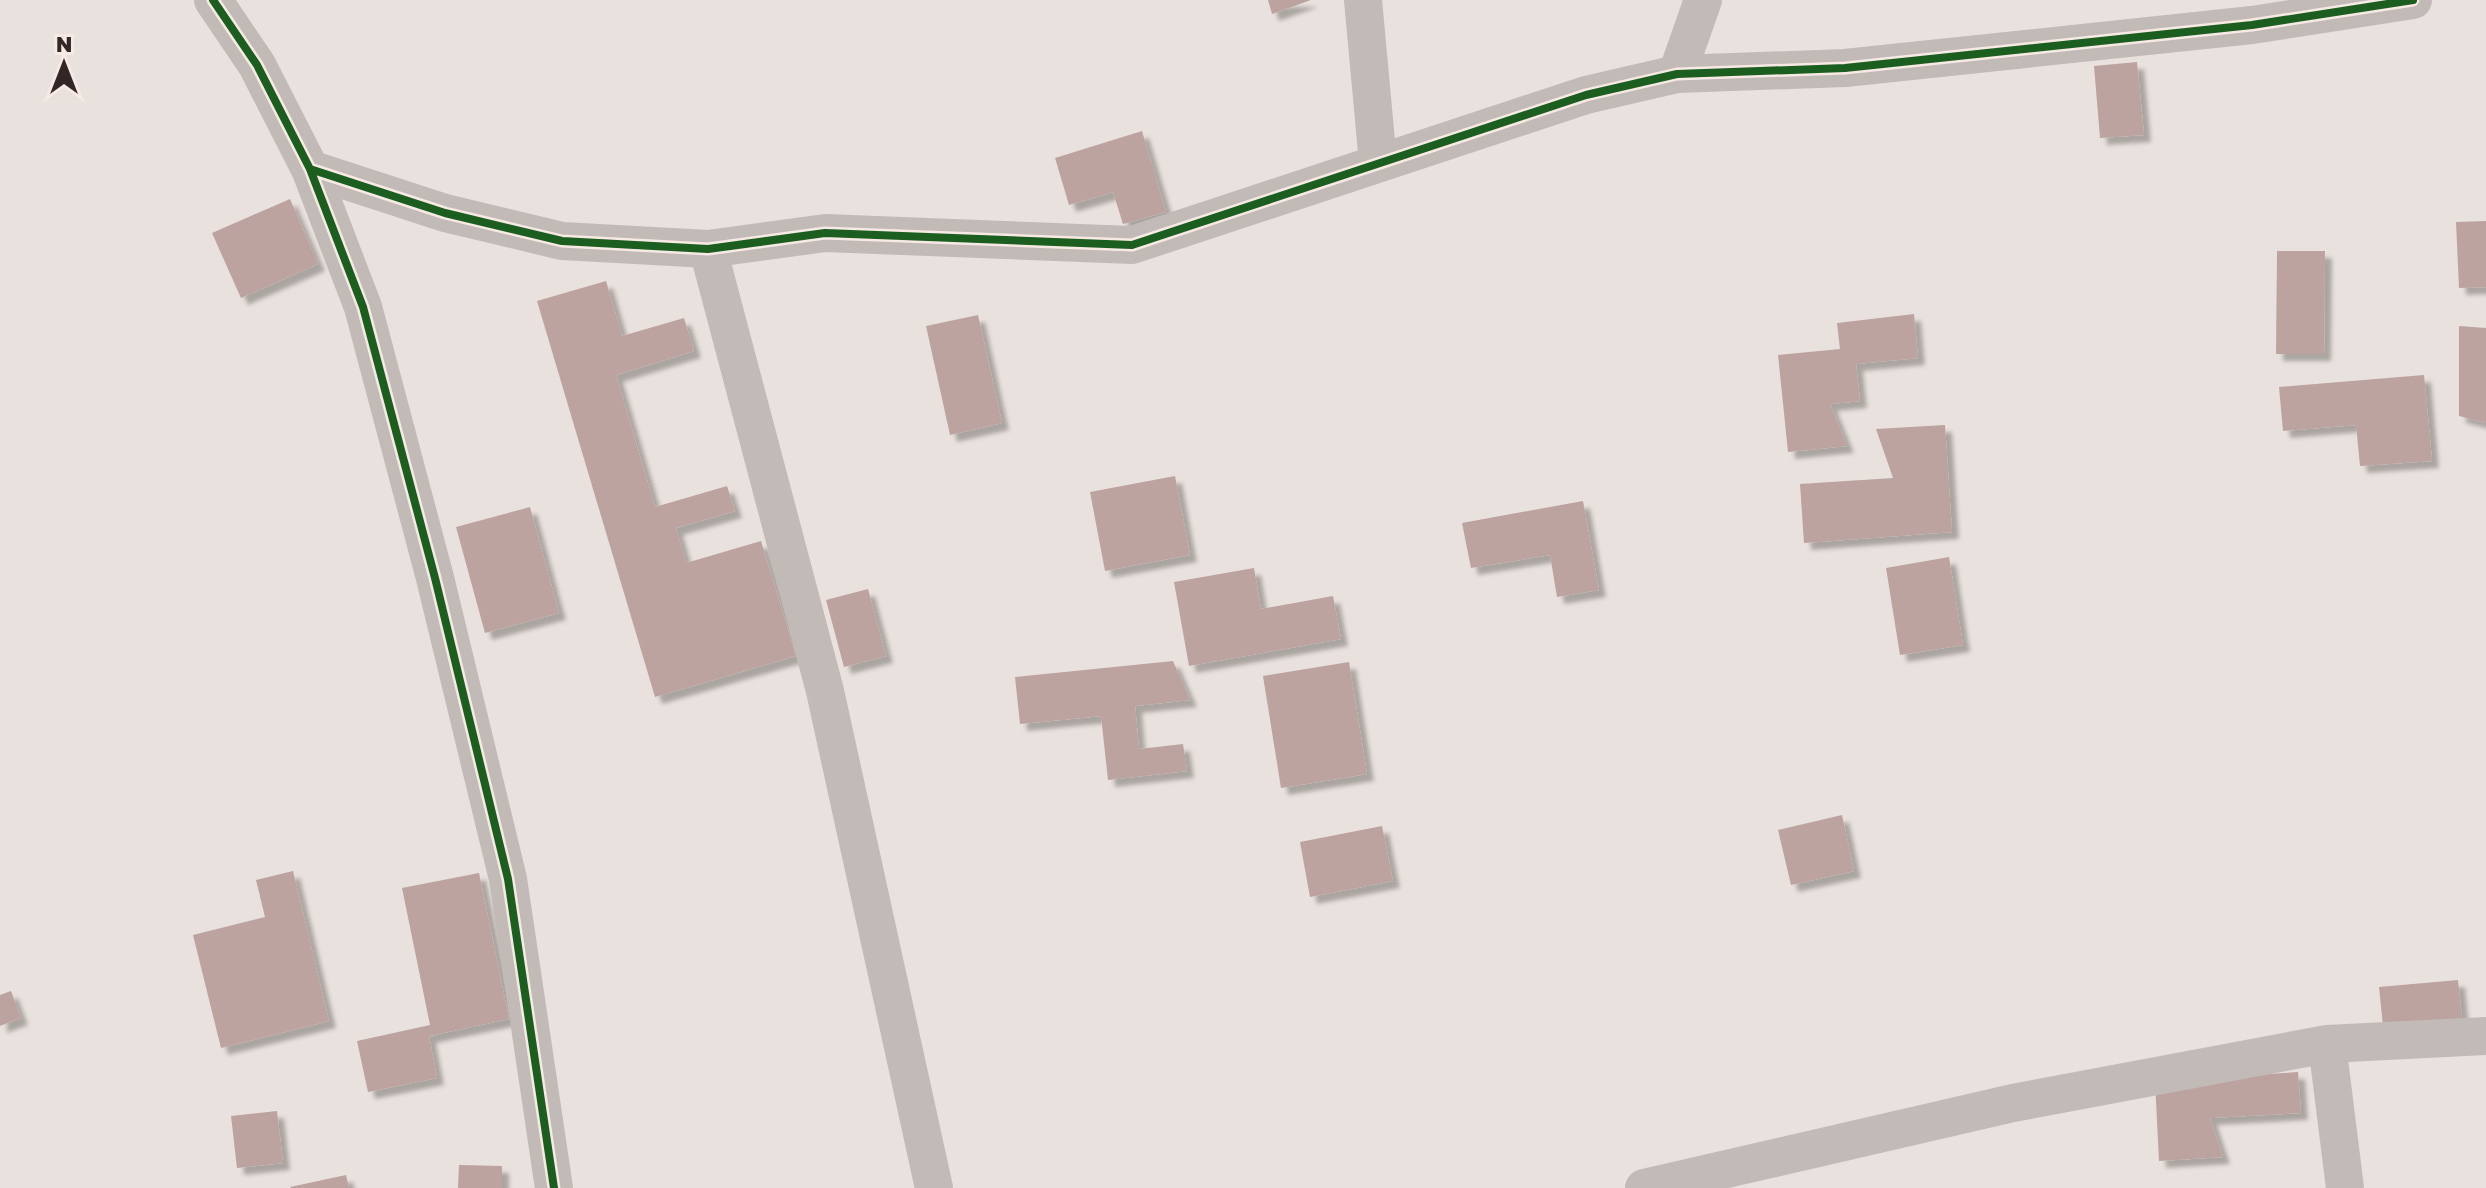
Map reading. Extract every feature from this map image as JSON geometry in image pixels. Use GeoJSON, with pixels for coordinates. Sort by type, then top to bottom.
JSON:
{"type":"FeatureCollection","features":[{"type":"Feature","properties":{"kind":"street"},"geometry":{"type":"LineString","coordinates":[[213,0],[257,65],[310,169],[363,307],[439,593],[508,879],[554,1188]]}},
{"type":"Feature","properties":{"kind":"street"},"geometry":{"type":"LineString","coordinates":[[1363,0],[1378,163]]}},
{"type":"Feature","properties":{"kind":"street"},"geometry":{"type":"LineString","coordinates":[[1677,74],[1703,0]]}},
{"type":"Feature","properties":{"kind":"street"},"geometry":{"type":"LineString","coordinates":[[310,169],[445,213],[562,241],[708,249],[825,233],[1132,245],[1586,95],[1677,74],[1845,68],[2253,13],[2413,0]]}},
{"type":"Feature","properties":{"kind":"street"},"geometry":{"type":"LineString","coordinates":[[708,249],[825,691],[934,1188]]}},
{"type":"Feature","properties":{"kind":"street"},"geometry":{"type":"LineString","coordinates":[[1644,1188],[2013,1103],[2327,1044],[2486,1036]]}},
{"type":"Feature","properties":{"kind":"street"},"geometry":{"type":"LineString","coordinates":[[2327,1044],[2345,1188]]}},
{"type":"Feature","properties":{"kind":"building"},"geometry":{"type":"Polygon","coordinates":[[[1268,0],[1311,0],[1272,14],[1268,0]]]}},
{"type":"Feature","properties":{"kind":"building"},"geometry":{"type":"Polygon","coordinates":[[[2137,62],[2144,135],[2100,138],[2094,66],[2137,62]]]}},
{"type":"Feature","properties":{"kind":"building"},"geometry":{"type":"Polygon","coordinates":[[[1142,131],[1166,212],[1123,224],[1113,192],[1069,205],[1055,158],[1142,131]]]}},
{"type":"Feature","properties":{"kind":"building"},"geometry":{"type":"Polygon","coordinates":[[[290,199],[318,264],[241,298],[212,233],[290,199]]]}},
{"type":"Feature","properties":{"kind":"building"},"geometry":{"type":"Polygon","coordinates":[[[2486,221],[2486,287],[2459,288],[2456,222],[2486,221]]]}},
{"type":"Feature","properties":{"kind":"building"},"geometry":{"type":"Polygon","coordinates":[[[2277,251],[2325,251],[2324,354],[2276,354],[2277,251]]]}},
{"type":"Feature","properties":{"kind":"building"},"geometry":{"type":"Polygon","coordinates":[[[606,281],[622,336],[684,318],[694,351],[616,375],[655,507],[727,486],[735,511],[676,528],[686,563],[761,541],[796,656],[655,697],[537,301],[606,281]]]}},
{"type":"Feature","properties":{"kind":"building"},"geometry":{"type":"Polygon","coordinates":[[[1914,314],[1918,358],[1856,364],[1860,401],[1830,404],[1847,446],[1788,452],[1778,355],[1840,349],[1837,323],[1914,314]]]}},
{"type":"Feature","properties":{"kind":"building"},"geometry":{"type":"Polygon","coordinates":[[[978,315],[1002,423],[950,435],[926,326],[978,315]]]}},
{"type":"Feature","properties":{"kind":"building"},"geometry":{"type":"Polygon","coordinates":[[[2459,326],[2486,328],[2486,423],[2459,416],[2459,326]]]}},
{"type":"Feature","properties":{"kind":"building"},"geometry":{"type":"Polygon","coordinates":[[[2424,375],[2432,461],[2360,466],[2356,425],[2283,431],[2279,387],[2424,375]]]}},
{"type":"Feature","properties":{"kind":"building"},"geometry":{"type":"Polygon","coordinates":[[[1945,425],[1952,532],[1804,543],[1800,484],[1893,478],[1876,429],[1945,425]]]}},
{"type":"Feature","properties":{"kind":"building"},"geometry":{"type":"Polygon","coordinates":[[[1175,476],[1190,555],[1105,571],[1090,492],[1175,476]]]}},
{"type":"Feature","properties":{"kind":"building"},"geometry":{"type":"Polygon","coordinates":[[[1583,501],[1599,590],[1557,597],[1550,555],[1471,568],[1462,523],[1583,501]]]}},
{"type":"Feature","properties":{"kind":"building"},"geometry":{"type":"Polygon","coordinates":[[[530,507],[559,613],[485,633],[456,527],[530,507]]]}},
{"type":"Feature","properties":{"kind":"building"},"geometry":{"type":"Polygon","coordinates":[[[1949,557],[1963,645],[1900,655],[1886,568],[1949,557]]]}},
{"type":"Feature","properties":{"kind":"building"},"geometry":{"type":"Polygon","coordinates":[[[1254,568],[1261,609],[1333,596],[1341,639],[1189,666],[1174,582],[1254,568]]]}},
{"type":"Feature","properties":{"kind":"building"},"geometry":{"type":"Polygon","coordinates":[[[868,589],[886,656],[844,667],[826,600],[868,589]]]}},
{"type":"Feature","properties":{"kind":"building"},"geometry":{"type":"Polygon","coordinates":[[[1173,661],[1190,700],[1135,706],[1139,749],[1183,744],[1187,771],[1108,780],[1101,716],[1020,724],[1015,677],[1173,661]]]}},
{"type":"Feature","properties":{"kind":"building"},"geometry":{"type":"Polygon","coordinates":[[[1349,662],[1367,774],[1281,788],[1263,676],[1349,662]]]}},
{"type":"Feature","properties":{"kind":"building"},"geometry":{"type":"Polygon","coordinates":[[[1842,815],[1854,871],[1791,885],[1778,830],[1842,815]]]}},
{"type":"Feature","properties":{"kind":"building"},"geometry":{"type":"Polygon","coordinates":[[[1382,826],[1393,881],[1310,897],[1300,842],[1382,826]]]}},
{"type":"Feature","properties":{"kind":"building"},"geometry":{"type":"Polygon","coordinates":[[[293,871],[329,1021],[221,1048],[193,935],[265,917],[256,880],[293,871]]]}},
{"type":"Feature","properties":{"kind":"building"},"geometry":{"type":"Polygon","coordinates":[[[479,873],[509,1019],[429,1036],[437,1078],[368,1092],[357,1041],[430,1025],[402,888],[479,873]]]}},
{"type":"Feature","properties":{"kind":"building"},"geometry":{"type":"Polygon","coordinates":[[[2458,980],[2463,1029],[2384,1036],[2379,987],[2458,980]]]}},
{"type":"Feature","properties":{"kind":"building"},"geometry":{"type":"Polygon","coordinates":[[[11,991],[21,1018],[0,1026],[0,995],[11,991]]]}},
{"type":"Feature","properties":{"kind":"building"},"geometry":{"type":"Polygon","coordinates":[[[2298,1072],[2301,1113],[2210,1118],[2223,1157],[2159,1161],[2155,1081],[2298,1072]]]}},
{"type":"Feature","properties":{"kind":"building"},"geometry":{"type":"Polygon","coordinates":[[[277,1111],[283,1163],[237,1168],[231,1116],[277,1111]]]}},
{"type":"Feature","properties":{"kind":"building"},"geometry":{"type":"Polygon","coordinates":[[[459,1165],[502,1166],[502,1188],[458,1188],[459,1165]]]}},
{"type":"Feature","properties":{"kind":"building"},"geometry":{"type":"Polygon","coordinates":[[[346,1175],[349,1188],[290,1187],[346,1175]]]}},
{"type":"Feature","properties":{"kind":"cycle path"},"geometry":{"type":"LineString","coordinates":[[213,0],[257,65],[310,169],[363,307],[435,578],[508,879],[554,1188]]}},
{"type":"Feature","properties":{"kind":"cycle path"},"geometry":{"type":"LineString","coordinates":[[310,169],[445,213],[562,241],[708,249],[825,233],[1132,245],[1586,95],[1677,74],[1845,68],[2252,25],[2413,0]]}}]}
